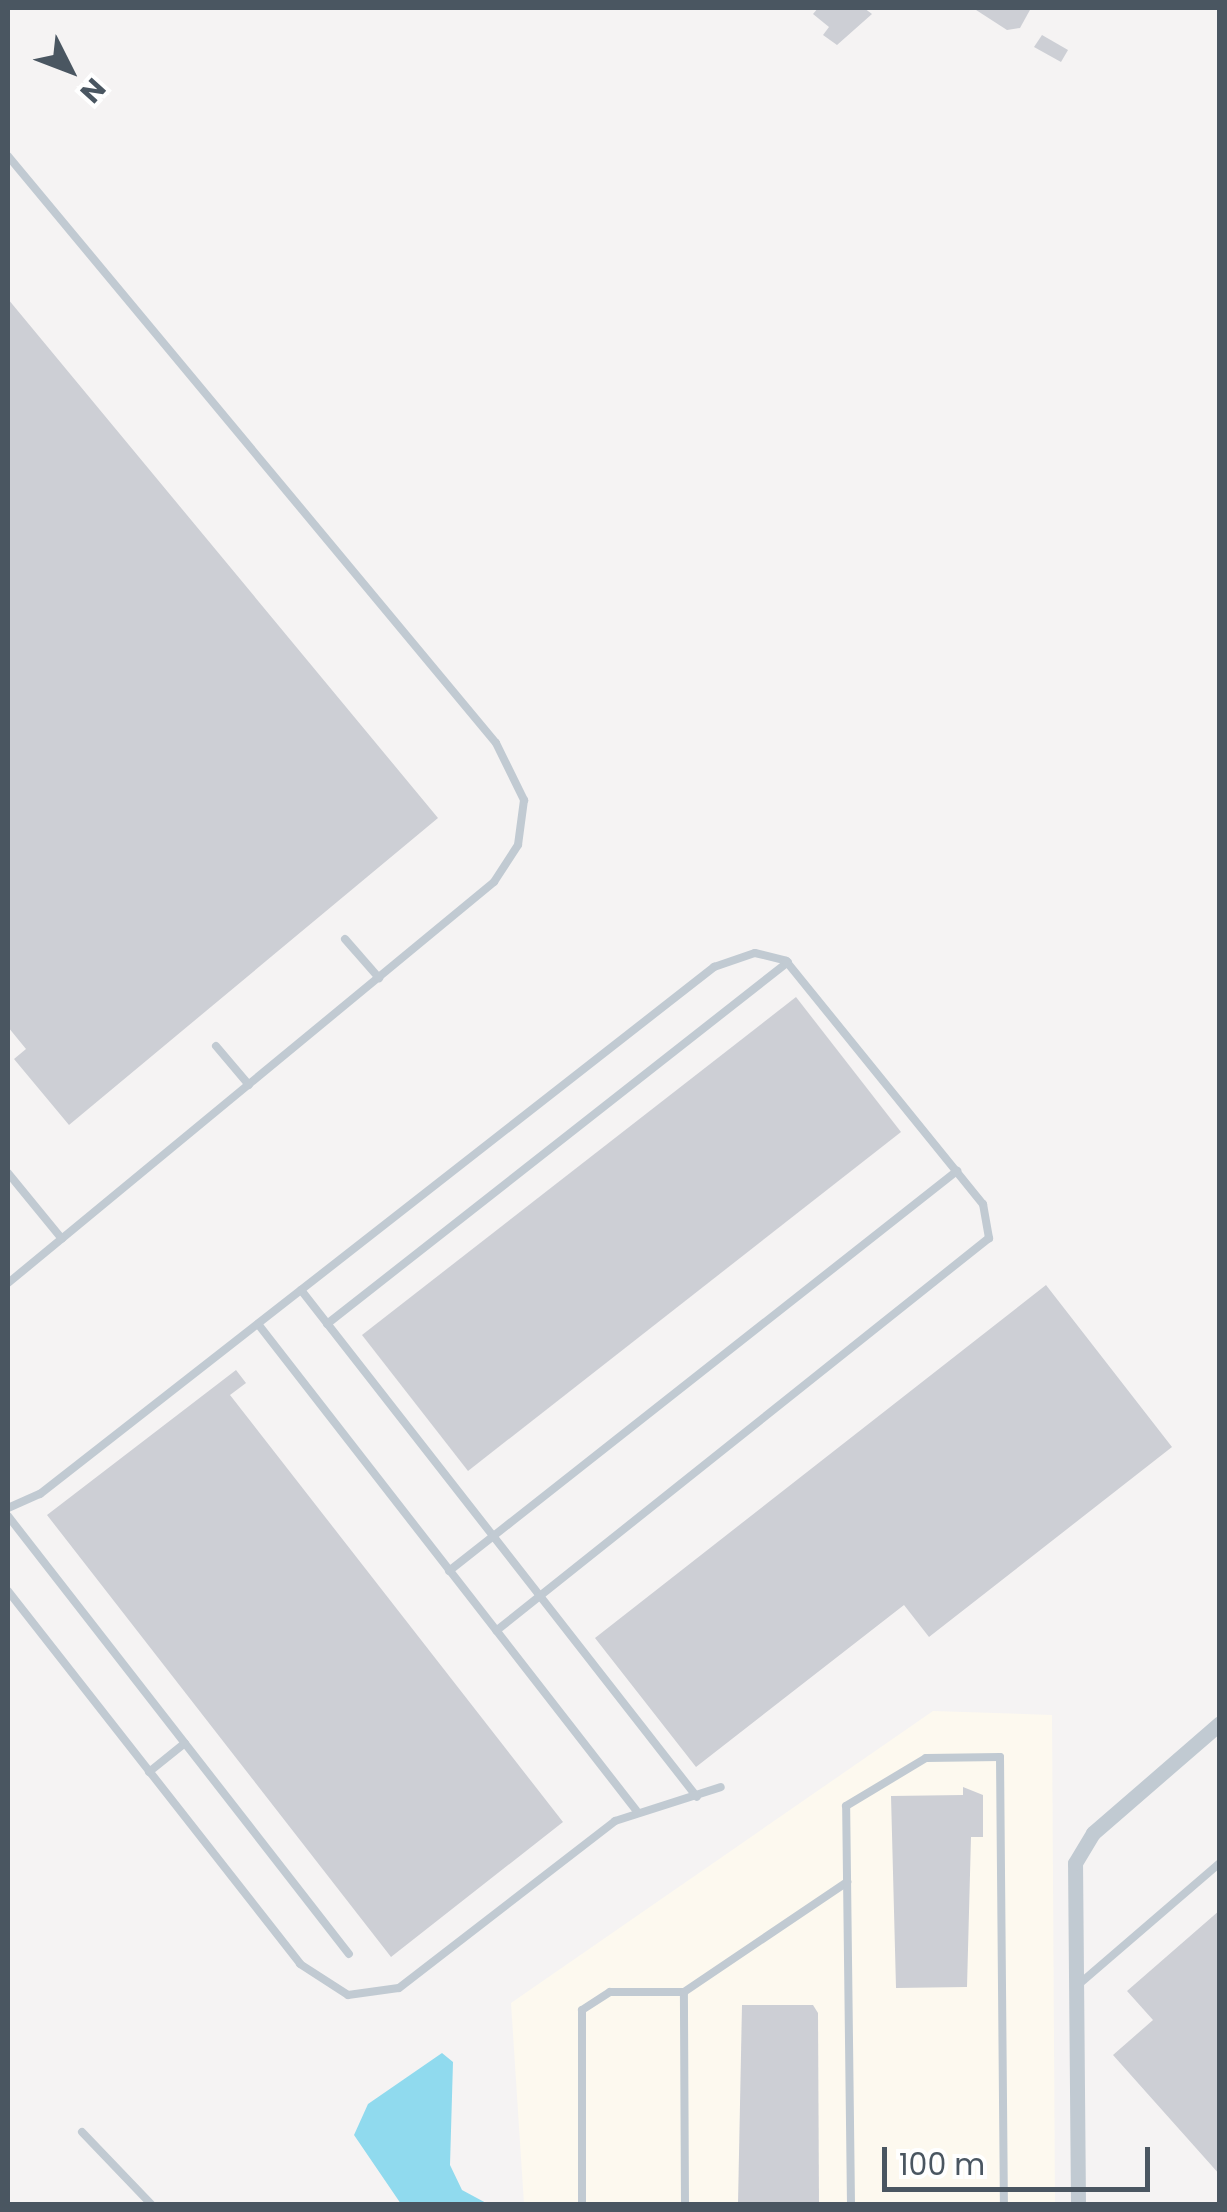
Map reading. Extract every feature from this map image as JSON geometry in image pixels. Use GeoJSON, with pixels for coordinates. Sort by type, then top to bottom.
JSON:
{"type":"FeatureCollection","features":[{"type":"Feature","properties":{"kind":"street"},"geometry":{"type":"LineString","coordinates":[[1078,2204],[1074,1988],[1080,1850],[1220,1723]]}},
{"type":"Feature","properties":{"kind":"lane"},"geometry":{"type":"LineString","coordinates":[[8,156],[517,774],[524,824],[504,870],[8,1282]]}},
{"type":"Feature","properties":{"kind":"lane"},"geometry":{"type":"LineString","coordinates":[[345,939],[378,978]]}},
{"type":"Feature","properties":{"kind":"lane"},"geometry":{"type":"LineString","coordinates":[[8,1508],[40,1494],[714,968],[755,953],[788,962],[990,1217],[987,1242],[496,1631]]}},
{"type":"Feature","properties":{"kind":"lane"},"geometry":{"type":"LineString","coordinates":[[327,1324],[788,962]]}},
{"type":"Feature","properties":{"kind":"lane"},"geometry":{"type":"LineString","coordinates":[[216,1046],[249,1085]]}},
{"type":"Feature","properties":{"kind":"lane"},"geometry":{"type":"LineString","coordinates":[[450,1570],[957,1172]]}},
{"type":"Feature","properties":{"kind":"lane"},"geometry":{"type":"LineString","coordinates":[[8,1173],[62,1239]]}},
{"type":"Feature","properties":{"kind":"lane"},"geometry":{"type":"LineString","coordinates":[[301,1290],[697,1797]]}},
{"type":"Feature","properties":{"kind":"lane"},"geometry":{"type":"LineString","coordinates":[[258,1324],[636,1810]]}},
{"type":"Feature","properties":{"kind":"lane"},"geometry":{"type":"LineString","coordinates":[[8,1516],[349,1954]]}},
{"type":"Feature","properties":{"kind":"lane"},"geometry":{"type":"LineString","coordinates":[[8,1591],[307,1972],[358,1996],[399,1988],[636,1810],[721,1788]]}},
{"type":"Feature","properties":{"kind":"lane"},"geometry":{"type":"LineString","coordinates":[[149,1772],[185,1744]]}},
{"type":"Feature","properties":{"kind":"lane"},"geometry":{"type":"LineString","coordinates":[[851,2204],[846,1806],[926,1758],[1000,1757],[1004,2204]]}},
{"type":"Feature","properties":{"kind":"lane"},"geometry":{"type":"LineString","coordinates":[[1074,1988],[1220,1863]]}},
{"type":"Feature","properties":{"kind":"lane"},"geometry":{"type":"LineString","coordinates":[[582,2204],[582,2010],[610,1992],[684,1992],[847,1882]]}},
{"type":"Feature","properties":{"kind":"lane"},"geometry":{"type":"LineString","coordinates":[[684,1992],[685,2204]]}},
{"type":"Feature","properties":{"kind":"lane"},"geometry":{"type":"LineString","coordinates":[[82,2132],[151,2204]]}},
{"type":"Feature","properties":{"kind":"shaded area"},"geometry":{"type":"Polygon","coordinates":[[[933,1711],[1052,1715],[1055,2204],[524,2204],[511,2003],[933,1711]]]}},
{"type":"Feature","properties":{"kind":"water"},"geometry":{"type":"Polygon","coordinates":[[[442,2053],[453,2062],[450,2165],[462,2190],[488,2204],[401,2204],[354,2135],[368,2104],[442,2053]]]}},
{"type":"Feature","properties":{"kind":"building"},"geometry":{"type":"Polygon","coordinates":[[[818,8],[864,8],[872,14],[837,45],[823,35],[829,27],[813,14],[818,8]]]}},
{"type":"Feature","properties":{"kind":"building"},"geometry":{"type":"Polygon","coordinates":[[[973,8],[1031,8],[1020,28],[1007,30],[973,8]]]}},
{"type":"Feature","properties":{"kind":"building"},"geometry":{"type":"Polygon","coordinates":[[[1042,35],[1068,50],[1061,62],[1034,47],[1042,35]]]}},
{"type":"Feature","properties":{"kind":"building"},"geometry":{"type":"Polygon","coordinates":[[[8,299],[438,818],[69,1125],[14,1059],[26,1049],[8,1027],[8,299]]]}},
{"type":"Feature","properties":{"kind":"building"},"geometry":{"type":"Polygon","coordinates":[[[796,997],[901,1132],[468,1471],[362,1335],[796,997]]]}},
{"type":"Feature","properties":{"kind":"building"},"geometry":{"type":"Polygon","coordinates":[[[1046,1285],[1172,1447],[929,1637],[904,1605],[696,1767],[595,1638],[1046,1285]]]}},
{"type":"Feature","properties":{"kind":"building"},"geometry":{"type":"Polygon","coordinates":[[[236,1370],[246,1383],[230,1395],[563,1822],[391,1957],[47,1515],[236,1370]]]}},
{"type":"Feature","properties":{"kind":"building"},"geometry":{"type":"Polygon","coordinates":[[[963,1787],[983,1795],[983,1837],[971,1837],[967,1987],[896,1988],[891,1796],[963,1795],[963,1787]]]}},
{"type":"Feature","properties":{"kind":"building"},"geometry":{"type":"Polygon","coordinates":[[[1220,1910],[1220,2175],[1113,2055],[1153,2020],[1127,1991],[1220,1910]]]}},
{"type":"Feature","properties":{"kind":"building"},"geometry":{"type":"Polygon","coordinates":[[[742,2005],[813,2005],[818,2013],[819,2204],[738,2204],[742,2005]]]}}]}
